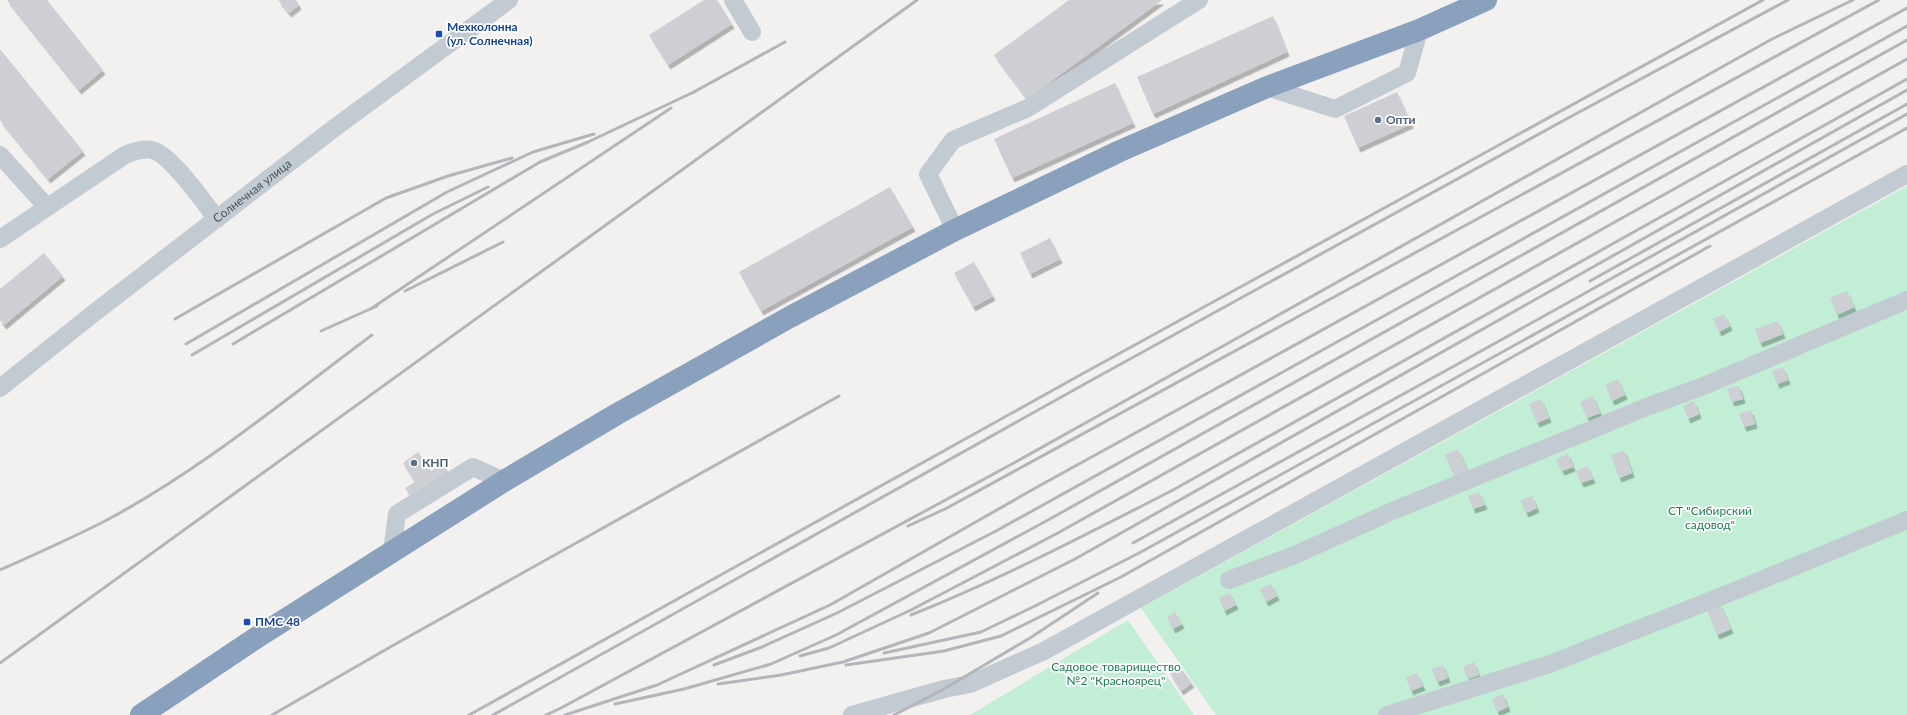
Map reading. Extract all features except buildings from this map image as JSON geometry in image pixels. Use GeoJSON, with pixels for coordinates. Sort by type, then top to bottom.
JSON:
{"type":"FeatureCollection","features":[{"type":"Feature","properties":{"kind":"highway"},"geometry":{"type":"LineString","coordinates":[[141,715],[256,638],[504,481],[617,414],[784,320],[954,230],[1120,151],[1268,88],[1419,30],[1486,0]]}},
{"type":"Feature","properties":{"kind":"street","name":"Солнечная улица"},"geometry":{"type":"LineString","coordinates":[[0,388],[94,313],[336,126],[509,0]]}},
{"type":"Feature","properties":{"kind":"street"},"geometry":{"type":"LineString","coordinates":[[733,0],[752,32]]}},
{"type":"Feature","properties":{"kind":"street"},"geometry":{"type":"LineString","coordinates":[[954,230],[928,174],[953,140],[1028,108],[1199,0]]}},
{"type":"Feature","properties":{"kind":"street"},"geometry":{"type":"LineString","coordinates":[[1268,88],[1335,109],[1407,73],[1419,30]]}},
{"type":"Feature","properties":{"kind":"street"},"geometry":{"type":"LineString","coordinates":[[0,239],[124,155],[139,150],[152,150],[162,155],[174,166],[217,219]]}},
{"type":"Feature","properties":{"kind":"street"},"geometry":{"type":"LineString","coordinates":[[0,155],[47,207]]}},
{"type":"Feature","properties":{"kind":"street"},"geometry":{"type":"LineString","coordinates":[[852,715],[944,689],[970,684],[1044,651],[1907,174]]}},
{"type":"Feature","properties":{"kind":"street"},"geometry":{"type":"LineString","coordinates":[[1229,580],[1297,554],[1398,509],[1649,406],[1701,387],[1907,300]]}},
{"type":"Feature","properties":{"kind":"street"},"geometry":{"type":"LineString","coordinates":[[392,551],[397,514],[473,467],[504,481]]}},
{"type":"Feature","properties":{"kind":"street"},"geometry":{"type":"LineString","coordinates":[[1387,715],[1550,664],[1742,588],[1907,520]]}},
{"type":"Feature","properties":{"kind":"green space","name":"СТ \"Сибирский садовод\""},"geometry":{"type":"Polygon","coordinates":[[[1907,186],[1907,715],[1216,715],[1141,608],[1907,186]]]}},
{"type":"Feature","properties":{"kind":"green space","name":"Садовое товарищество №2 \"Красноярец\""},"geometry":{"type":"Polygon","coordinates":[[[1128,620],[1194,715],[970,715],[1128,620]]]}},
{"type":"Feature","properties":{"kind":"railway"},"geometry":{"type":"LineString","coordinates":[[0,663],[917,0]]}},
{"type":"Feature","properties":{"kind":"railway"},"geometry":{"type":"LineString","coordinates":[[469,715],[1082,374],[1763,0]]}},
{"type":"Feature","properties":{"kind":"railway"},"geometry":{"type":"LineString","coordinates":[[493,715],[1090,381],[1570,117],[1788,0]]}},
{"type":"Feature","properties":{"kind":"railway"},"geometry":{"type":"LineString","coordinates":[[546,715],[1012,464],[1772,39],[1853,0]]}},
{"type":"Feature","properties":{"kind":"railway"},"geometry":{"type":"LineString","coordinates":[[908,526],[945,509],[1879,0]]}},
{"type":"Feature","properties":{"kind":"railway"},"geometry":{"type":"LineString","coordinates":[[565,715],[657,685],[830,605],[1039,486],[1907,8]]}},
{"type":"Feature","properties":{"kind":"railway"},"geometry":{"type":"LineString","coordinates":[[714,665],[762,647],[837,613],[996,531],[1907,26]]}},
{"type":"Feature","properties":{"kind":"railway"},"geometry":{"type":"LineString","coordinates":[[615,704],[684,689],[771,664],[836,635],[1048,520],[1907,40]]}},
{"type":"Feature","properties":{"kind":"railway"},"geometry":{"type":"LineString","coordinates":[[692,93],[785,42]]}},
{"type":"Feature","properties":{"kind":"railway"},"geometry":{"type":"LineString","coordinates":[[800,656],[829,648],[911,610],[1056,534],[1907,59]]}},
{"type":"Feature","properties":{"kind":"railway"},"geometry":{"type":"LineString","coordinates":[[911,615],[1011,571],[1173,490],[1907,79]]}},
{"type":"Feature","properties":{"kind":"railway"},"geometry":{"type":"LineString","coordinates":[[718,684],[781,675],[843,662],[929,633],[1075,559],[1907,90]]}},
{"type":"Feature","properties":{"kind":"railway"},"geometry":{"type":"LineString","coordinates":[[233,344],[540,162],[588,142],[696,91]]}},
{"type":"Feature","properties":{"kind":"railway"},"geometry":{"type":"LineString","coordinates":[[1590,281],[1907,104]]}},
{"type":"Feature","properties":{"kind":"railway"},"geometry":{"type":"LineString","coordinates":[[372,308],[671,108]]}},
{"type":"Feature","properties":{"kind":"railway"},"geometry":{"type":"LineString","coordinates":[[1133,543],[1907,114]]}},
{"type":"Feature","properties":{"kind":"railway"},"geometry":{"type":"LineString","coordinates":[[884,653],[981,632],[1141,552],[1907,128]]}},
{"type":"Feature","properties":{"kind":"railway"},"geometry":{"type":"LineString","coordinates":[[186,344],[447,192],[533,152],[594,134]]}},
{"type":"Feature","properties":{"kind":"railway"},"geometry":{"type":"LineString","coordinates":[[175,319],[386,198],[448,176],[512,158]]}},
{"type":"Feature","properties":{"kind":"railway"},"geometry":{"type":"LineString","coordinates":[[192,355],[433,214],[488,187]]}},
{"type":"Feature","properties":{"kind":"railway"},"geometry":{"type":"LineString","coordinates":[[405,291],[503,242]]}},
{"type":"Feature","properties":{"kind":"railway"},"geometry":{"type":"LineString","coordinates":[[846,665],[944,651],[1001,636],[1121,577],[1710,246]]}},
{"type":"Feature","properties":{"kind":"railway"},"geometry":{"type":"LineString","coordinates":[[321,331],[377,306]]}},
{"type":"Feature","properties":{"kind":"railway"},"geometry":{"type":"LineString","coordinates":[[0,570],[107,520],[176,479],[243,432],[372,335]]}},
{"type":"Feature","properties":{"kind":"railway"},"geometry":{"type":"LineString","coordinates":[[272,715],[392,646],[839,396]]}},
{"type":"Feature","properties":{"kind":"railway"},"geometry":{"type":"LineString","coordinates":[[894,715],[944,689],[1030,638],[1098,593]]}},
{"type":"Feature","properties":{"kind":"place","name":"Мехколонна (ул. Солнечная)"},"geometry":{"type":"Point","coordinates":[439,34]}},
{"type":"Feature","properties":{"kind":"place","name":"Опти"},"geometry":{"type":"Point","coordinates":[1378,120]}},
{"type":"Feature","properties":{"kind":"place","name":"КНП"},"geometry":{"type":"Point","coordinates":[414,463]}},
{"type":"Feature","properties":{"kind":"place","name":"ПМС 48"},"geometry":{"type":"Point","coordinates":[247,622]}}]}
